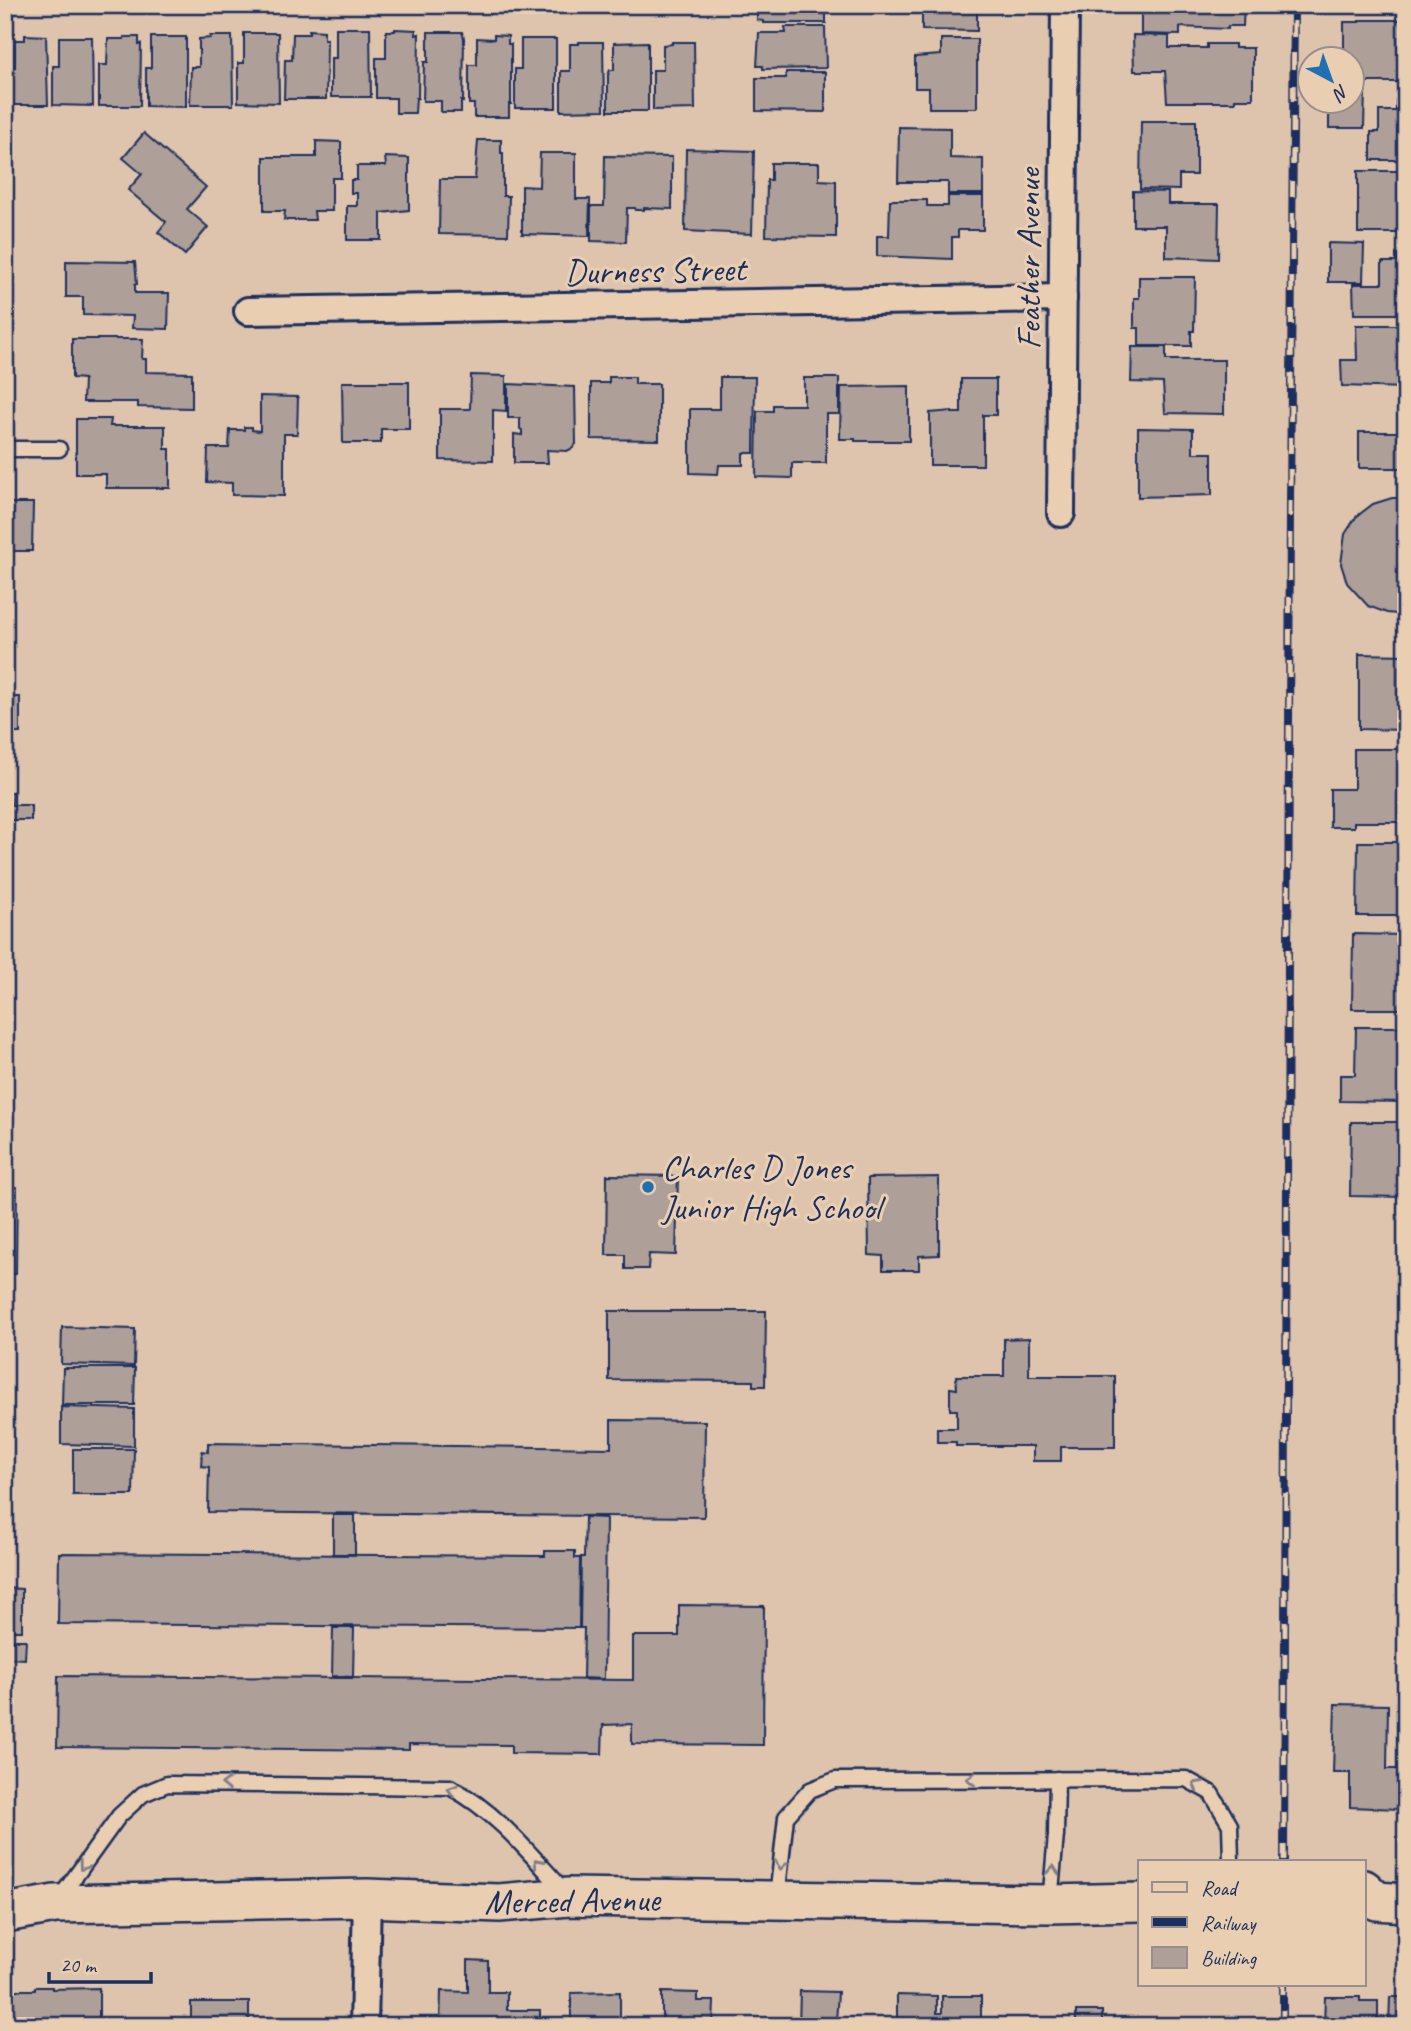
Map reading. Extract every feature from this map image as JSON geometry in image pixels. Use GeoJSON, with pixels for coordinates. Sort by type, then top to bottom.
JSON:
{"type":"FeatureCollection","features":[{"type":"Feature","properties":{"kind":"main road","name":"Merced Avenue"},"geometry":{"type":"LineString","coordinates":[[5,1913],[55,1904],[367,1898],[499,1903],[569,1897],[1050,1904],[1138,1902]]}},
{"type":"Feature","properties":{"kind":"street","name":"Feather Avenue"},"geometry":{"type":"LineString","coordinates":[[1061,513],[1065,5]]}},
{"type":"Feature","properties":{"kind":"street","name":"Durness Street"},"geometry":{"type":"LineString","coordinates":[[248,311],[1063,298]]}},
{"type":"Feature","properties":{"kind":"street"},"geometry":{"type":"LineString","coordinates":[[364,2026],[367,1898]]}},
{"type":"Feature","properties":{"kind":"lane"},"geometry":{"type":"LineString","coordinates":[[5,449],[59,449]]}},
{"type":"Feature","properties":{"kind":"lane"},"geometry":{"type":"LineString","coordinates":[[1050,1904],[1057,1779]]}},
{"type":"Feature","properties":{"kind":"lane"},"geometry":{"type":"LineString","coordinates":[[777,1898],[786,1817],[810,1790],[835,1780],[1186,1779],[1211,1793],[1230,1825],[1231,1860]]}},
{"type":"Feature","properties":{"kind":"lane"},"geometry":{"type":"LineString","coordinates":[[55,1904],[119,1816],[142,1794],[167,1784],[450,1787],[475,1800],[507,1828],[569,1897]]}},
{"type":"Feature","properties":{"kind":"building"},"geometry":{"type":"Polygon","coordinates":[[[757,5],[826,5],[826,23],[763,23],[757,20],[757,5]]]}},
{"type":"Feature","properties":{"kind":"building"},"geometry":{"type":"Polygon","coordinates":[[[922,5],[977,5],[977,31],[922,30],[922,5]]]}},
{"type":"Feature","properties":{"kind":"building"},"geometry":{"type":"Polygon","coordinates":[[[1141,5],[1244,5],[1243,26],[1228,26],[1228,29],[1180,27],[1180,35],[1141,34],[1141,5]]]}},
{"type":"Feature","properties":{"kind":"building"},"geometry":{"type":"Polygon","coordinates":[[[1406,20],[1406,82],[1366,82],[1366,46],[1344,46],[1344,22],[1406,20]]]}},
{"type":"Feature","properties":{"kind":"building"},"geometry":{"type":"Polygon","coordinates":[[[785,27],[825,27],[826,68],[763,69],[763,66],[757,66],[759,33],[786,33],[785,27]]]}},
{"type":"Feature","properties":{"kind":"building"},"geometry":{"type":"Polygon","coordinates":[[[336,28],[370,28],[371,97],[331,97],[331,58],[336,58],[336,28]]]}},
{"type":"Feature","properties":{"kind":"building"},"geometry":{"type":"Polygon","coordinates":[[[309,30],[324,31],[324,39],[327,39],[326,99],[284,99],[285,60],[292,60],[293,34],[309,34],[309,30]]]}},
{"type":"Feature","properties":{"kind":"building"},"geometry":{"type":"Polygon","coordinates":[[[416,30],[416,35],[419,34],[418,98],[415,113],[396,113],[396,98],[376,98],[376,58],[386,58],[386,31],[416,30]]]}},
{"type":"Feature","properties":{"kind":"building"},"geometry":{"type":"Polygon","coordinates":[[[428,32],[462,32],[461,112],[441,112],[441,101],[423,101],[424,62],[428,62],[428,32]]]}},
{"type":"Feature","properties":{"kind":"building"},"geometry":{"type":"Polygon","coordinates":[[[244,33],[278,33],[279,103],[238,102],[238,63],[244,63],[244,33]]]}},
{"type":"Feature","properties":{"kind":"building"},"geometry":{"type":"Polygon","coordinates":[[[25,35],[46,36],[48,105],[7,105],[7,67],[15,67],[15,40],[25,40],[25,35]]]}},
{"type":"Feature","properties":{"kind":"building"},"geometry":{"type":"Polygon","coordinates":[[[494,35],[508,36],[508,44],[511,44],[509,117],[474,117],[474,104],[469,104],[469,65],[477,65],[477,38],[494,39],[494,35]]]}},
{"type":"Feature","properties":{"kind":"building"},"geometry":{"type":"Polygon","coordinates":[[[1133,35],[1169,36],[1169,48],[1207,48],[1207,44],[1235,44],[1235,48],[1253,48],[1253,99],[1235,99],[1235,102],[1167,102],[1165,71],[1134,71],[1133,35]]]}},
{"type":"Feature","properties":{"kind":"building"},"geometry":{"type":"Polygon","coordinates":[[[232,36],[233,105],[190,105],[191,67],[199,67],[199,39],[232,36]]]}},
{"type":"Feature","properties":{"kind":"building"},"geometry":{"type":"Polygon","coordinates":[[[59,37],[92,37],[93,106],[53,105],[53,66],[59,66],[59,37]]]}},
{"type":"Feature","properties":{"kind":"building"},"geometry":{"type":"Polygon","coordinates":[[[139,37],[139,45],[141,44],[140,106],[99,106],[99,65],[107,65],[108,39],[139,37]]]}},
{"type":"Feature","properties":{"kind":"building"},"geometry":{"type":"Polygon","coordinates":[[[151,37],[186,37],[186,107],[146,106],[146,68],[151,68],[151,37]]]}},
{"type":"Feature","properties":{"kind":"building"},"geometry":{"type":"Polygon","coordinates":[[[521,39],[556,39],[556,108],[515,108],[515,69],[521,69],[521,39]]]}},
{"type":"Feature","properties":{"kind":"building"},"geometry":{"type":"Polygon","coordinates":[[[941,39],[977,39],[977,108],[929,108],[929,88],[915,88],[915,57],[941,55],[941,39]]]}},
{"type":"Feature","properties":{"kind":"building"},"geometry":{"type":"Polygon","coordinates":[[[603,42],[604,110],[561,111],[561,71],[570,71],[570,44],[603,42]]]}},
{"type":"Feature","properties":{"kind":"building"},"geometry":{"type":"Polygon","coordinates":[[[648,42],[648,111],[608,111],[608,75],[610,70],[614,70],[614,43],[648,42]]]}},
{"type":"Feature","properties":{"kind":"building"},"geometry":{"type":"Polygon","coordinates":[[[672,42],[694,42],[695,109],[653,110],[653,70],[663,70],[663,45],[672,42]]]}},
{"type":"Feature","properties":{"kind":"building"},"geometry":{"type":"Polygon","coordinates":[[[786,72],[825,72],[825,112],[756,111],[756,78],[786,78],[786,72]]]}},
{"type":"Feature","properties":{"kind":"building"},"geometry":{"type":"Polygon","coordinates":[[[1396,100],[1406,100],[1406,160],[1371,160],[1371,132],[1379,132],[1379,111],[1396,111],[1396,100]]]}},
{"type":"Feature","properties":{"kind":"building"},"geometry":{"type":"Polygon","coordinates":[[[1329,116],[1364,116],[1364,128],[1329,128],[1329,116]]]}},
{"type":"Feature","properties":{"kind":"building"},"geometry":{"type":"Polygon","coordinates":[[[5,121],[10,121],[10,144],[5,144],[5,121]]]}},
{"type":"Feature","properties":{"kind":"building"},"geometry":{"type":"Polygon","coordinates":[[[1141,121],[1196,121],[1196,175],[1179,175],[1179,190],[1140,189],[1141,121]]]}},
{"type":"Feature","properties":{"kind":"building"},"geometry":{"type":"Polygon","coordinates":[[[899,127],[950,128],[950,158],[983,159],[983,194],[948,194],[948,182],[898,182],[899,127]]]}},
{"type":"Feature","properties":{"kind":"building"},"geometry":{"type":"Polygon","coordinates":[[[144,133],[206,187],[187,209],[208,227],[185,255],[158,232],[166,222],[128,190],[142,174],[123,158],[144,133]]]}},
{"type":"Feature","properties":{"kind":"building"},"geometry":{"type":"Polygon","coordinates":[[[478,140],[501,140],[503,196],[509,196],[508,235],[439,234],[440,179],[475,179],[478,140]]]}},
{"type":"Feature","properties":{"kind":"building"},"geometry":{"type":"Polygon","coordinates":[[[316,141],[341,142],[341,178],[332,178],[332,211],[314,211],[315,220],[284,220],[285,211],[264,211],[264,157],[316,157],[316,141]]]}},
{"type":"Feature","properties":{"kind":"building"},"geometry":{"type":"Polygon","coordinates":[[[686,149],[754,151],[752,234],[685,231],[686,149]]]}},
{"type":"Feature","properties":{"kind":"building"},"geometry":{"type":"Polygon","coordinates":[[[540,153],[576,153],[576,199],[590,199],[589,236],[522,234],[522,186],[539,187],[540,153]]]}},
{"type":"Feature","properties":{"kind":"building"},"geometry":{"type":"Polygon","coordinates":[[[605,156],[672,157],[672,209],[627,208],[626,242],[591,241],[591,206],[604,206],[605,156]]]}},
{"type":"Feature","properties":{"kind":"building"},"geometry":{"type":"Polygon","coordinates":[[[385,157],[409,158],[409,210],[381,213],[381,240],[347,240],[347,206],[357,206],[357,193],[351,193],[351,180],[357,180],[357,166],[386,166],[385,157]]]}},
{"type":"Feature","properties":{"kind":"building"},"geometry":{"type":"Polygon","coordinates":[[[771,163],[819,163],[819,180],[836,181],[836,237],[766,236],[767,180],[771,180],[771,163]]]}},
{"type":"Feature","properties":{"kind":"building"},"geometry":{"type":"Polygon","coordinates":[[[1358,171],[1406,171],[1406,233],[1358,233],[1358,171]]]}},
{"type":"Feature","properties":{"kind":"building"},"geometry":{"type":"Polygon","coordinates":[[[1133,191],[1168,192],[1168,204],[1219,204],[1218,259],[1166,257],[1166,226],[1133,226],[1133,191]]]}},
{"type":"Feature","properties":{"kind":"building"},"geometry":{"type":"Polygon","coordinates":[[[948,196],[983,196],[983,230],[958,230],[958,237],[952,237],[952,259],[877,256],[877,236],[889,236],[890,200],[927,200],[927,206],[948,206],[948,196]]]}},
{"type":"Feature","properties":{"kind":"building"},"geometry":{"type":"Polygon","coordinates":[[[1328,243],[1364,244],[1363,282],[1328,282],[1328,243]]]}},
{"type":"Feature","properties":{"kind":"building"},"geometry":{"type":"Polygon","coordinates":[[[1396,254],[1406,254],[1406,314],[1354,314],[1353,284],[1382,284],[1382,262],[1396,262],[1396,254]]]}},
{"type":"Feature","properties":{"kind":"building"},"geometry":{"type":"Polygon","coordinates":[[[66,261],[135,262],[135,293],[169,293],[168,329],[132,328],[133,316],[83,315],[83,297],[66,297],[66,261]]]}},
{"type":"Feature","properties":{"kind":"building"},"geometry":{"type":"Polygon","coordinates":[[[1139,277],[1195,277],[1194,331],[1191,331],[1191,346],[1139,346],[1139,328],[1134,328],[1134,298],[1139,298],[1139,277]]]}},
{"type":"Feature","properties":{"kind":"building"},"geometry":{"type":"Polygon","coordinates":[[[5,290],[8,290],[8,328],[5,328],[5,290]]]}},
{"type":"Feature","properties":{"kind":"building"},"geometry":{"type":"Polygon","coordinates":[[[1356,325],[1406,325],[1406,388],[1342,386],[1341,360],[1357,360],[1356,325]]]}},
{"type":"Feature","properties":{"kind":"building"},"geometry":{"type":"Polygon","coordinates":[[[72,339],[143,339],[142,359],[146,359],[146,372],[192,373],[192,408],[138,407],[138,402],[83,402],[84,379],[72,378],[72,339]]]}},
{"type":"Feature","properties":{"kind":"building"},"geometry":{"type":"Polygon","coordinates":[[[1132,347],[1166,347],[1166,360],[1224,360],[1224,414],[1165,413],[1163,383],[1131,382],[1132,347]]]}},
{"type":"Feature","properties":{"kind":"building"},"geometry":{"type":"Polygon","coordinates":[[[471,375],[506,376],[506,411],[493,410],[493,461],[440,460],[440,409],[470,409],[471,375]]]}},
{"type":"Feature","properties":{"kind":"building"},"geometry":{"type":"Polygon","coordinates":[[[609,377],[635,377],[635,384],[659,384],[659,440],[591,439],[591,383],[609,383],[609,377]]]}},
{"type":"Feature","properties":{"kind":"building"},"geometry":{"type":"Polygon","coordinates":[[[720,377],[755,377],[754,453],[743,453],[743,465],[719,465],[718,474],[690,473],[690,409],[720,409],[720,377]]]}},
{"type":"Feature","properties":{"kind":"building"},"geometry":{"type":"Polygon","coordinates":[[[804,378],[839,378],[839,414],[826,414],[826,463],[792,463],[792,478],[756,477],[757,411],[773,411],[773,405],[804,405],[804,378]]]}},
{"type":"Feature","properties":{"kind":"building"},"geometry":{"type":"Polygon","coordinates":[[[961,379],[996,379],[996,415],[983,415],[983,465],[930,465],[930,413],[961,413],[961,379]]]}},
{"type":"Feature","properties":{"kind":"building"},"geometry":{"type":"Polygon","coordinates":[[[342,382],[409,382],[409,429],[381,429],[381,443],[343,443],[342,382]]]}},
{"type":"Feature","properties":{"kind":"building"},"geometry":{"type":"Polygon","coordinates":[[[508,384],[575,387],[576,444],[573,448],[567,451],[547,450],[548,463],[514,463],[514,434],[522,435],[522,430],[520,418],[508,418],[508,384]]]}},
{"type":"Feature","properties":{"kind":"building"},"geometry":{"type":"Polygon","coordinates":[[[909,386],[909,441],[840,439],[841,387],[909,386]]]}},
{"type":"Feature","properties":{"kind":"building"},"geometry":{"type":"Polygon","coordinates":[[[260,396],[298,397],[297,434],[284,434],[284,496],[232,495],[232,483],[207,482],[208,448],[229,448],[230,430],[252,427],[252,430],[260,431],[260,396]]]}},
{"type":"Feature","properties":{"kind":"building"},"geometry":{"type":"Polygon","coordinates":[[[76,419],[111,419],[110,426],[165,426],[165,449],[170,449],[170,488],[106,488],[106,474],[76,474],[76,419]]]}},
{"type":"Feature","properties":{"kind":"building"},"geometry":{"type":"Polygon","coordinates":[[[1138,428],[1193,429],[1193,453],[1212,453],[1212,495],[1138,497],[1138,428]]]}},
{"type":"Feature","properties":{"kind":"building"},"geometry":{"type":"Polygon","coordinates":[[[1359,432],[1406,432],[1406,468],[1359,468],[1359,432]]]}},
{"type":"Feature","properties":{"kind":"building"},"geometry":{"type":"Polygon","coordinates":[[[1392,498],[1406,498],[1406,615],[1387,613],[1368,606],[1347,583],[1341,564],[1345,534],[1356,517],[1373,504],[1392,498]]]}},
{"type":"Feature","properties":{"kind":"building"},"geometry":{"type":"Polygon","coordinates":[[[5,503],[33,503],[32,551],[5,551],[5,503]]]}},
{"type":"Feature","properties":{"kind":"building"},"geometry":{"type":"Polygon","coordinates":[[[1359,654],[1406,655],[1406,730],[1359,729],[1359,654]]]}},
{"type":"Feature","properties":{"kind":"building"},"geometry":{"type":"Polygon","coordinates":[[[5,697],[20,697],[20,733],[5,733],[5,697]]]}},
{"type":"Feature","properties":{"kind":"building"},"geometry":{"type":"Polygon","coordinates":[[[1354,749],[1405,749],[1406,824],[1354,822],[1354,827],[1330,827],[1330,789],[1354,789],[1354,749]]]}},
{"type":"Feature","properties":{"kind":"building"},"geometry":{"type":"Polygon","coordinates":[[[5,792],[13,792],[12,805],[31,805],[31,820],[5,820],[5,792]]]}},
{"type":"Feature","properties":{"kind":"building"},"geometry":{"type":"Polygon","coordinates":[[[1358,842],[1406,842],[1406,916],[1357,916],[1358,842]]]}},
{"type":"Feature","properties":{"kind":"building"},"geometry":{"type":"Polygon","coordinates":[[[1353,934],[1403,935],[1406,1009],[1352,1009],[1353,934]]]}},
{"type":"Feature","properties":{"kind":"building"},"geometry":{"type":"Polygon","coordinates":[[[1356,1027],[1406,1027],[1406,1102],[1340,1101],[1340,1075],[1355,1075],[1356,1027]]]}},
{"type":"Feature","properties":{"kind":"building"},"geometry":{"type":"Polygon","coordinates":[[[1351,1122],[1401,1122],[1401,1160],[1406,1160],[1406,1197],[1350,1196],[1351,1122]]]}},
{"type":"Feature","properties":{"kind":"building"},"geometry":{"type":"Polygon","coordinates":[[[607,1175],[678,1176],[676,1255],[649,1254],[648,1269],[625,1269],[625,1255],[606,1255],[607,1175]]]}},
{"type":"Feature","properties":{"kind":"building"},"geometry":{"type":"Polygon","coordinates":[[[939,1177],[939,1255],[919,1256],[919,1270],[883,1270],[883,1256],[869,1255],[868,1178],[939,1177]]]}},
{"type":"Feature","properties":{"kind":"building"},"geometry":{"type":"Polygon","coordinates":[[[17,1187],[16,1274],[5,1274],[5,1188],[17,1187]]]}},
{"type":"Feature","properties":{"kind":"building"},"geometry":{"type":"Polygon","coordinates":[[[609,1311],[766,1311],[765,1386],[753,1386],[753,1381],[609,1380],[609,1311]]]}},
{"type":"Feature","properties":{"kind":"building"},"geometry":{"type":"Polygon","coordinates":[[[62,1327],[135,1329],[134,1366],[61,1364],[62,1327]]]}},
{"type":"Feature","properties":{"kind":"building"},"geometry":{"type":"Polygon","coordinates":[[[1029,1338],[1029,1376],[1115,1376],[1115,1447],[1061,1447],[1061,1461],[1033,1461],[1033,1446],[956,1446],[956,1442],[937,1442],[937,1428],[957,1428],[957,1410],[950,1410],[950,1388],[957,1389],[956,1376],[1004,1376],[1004,1339],[1029,1338]]]}},
{"type":"Feature","properties":{"kind":"building"},"geometry":{"type":"Polygon","coordinates":[[[63,1368],[135,1368],[134,1405],[62,1405],[63,1368]]]}},
{"type":"Feature","properties":{"kind":"building"},"geometry":{"type":"Polygon","coordinates":[[[61,1407],[134,1409],[134,1446],[61,1444],[61,1407]]]}},
{"type":"Feature","properties":{"kind":"building"},"geometry":{"type":"Polygon","coordinates":[[[611,1420],[705,1421],[704,1517],[208,1512],[209,1467],[201,1466],[202,1451],[208,1452],[208,1443],[611,1448],[611,1420]]]}},
{"type":"Feature","properties":{"kind":"building"},"geometry":{"type":"Polygon","coordinates":[[[73,1449],[134,1449],[133,1495],[73,1495],[73,1449]]]}},
{"type":"Feature","properties":{"kind":"building"},"geometry":{"type":"Polygon","coordinates":[[[333,1515],[355,1515],[355,1554],[333,1554],[333,1515]]]}},
{"type":"Feature","properties":{"kind":"building"},"geometry":{"type":"Polygon","coordinates":[[[585,1517],[606,1518],[604,1679],[583,1678],[584,1628],[580,1628],[581,1557],[584,1557],[585,1517]]]}},
{"type":"Feature","properties":{"kind":"building"},"geometry":{"type":"Polygon","coordinates":[[[545,1551],[575,1551],[575,1558],[580,1558],[579,1628],[58,1624],[59,1553],[545,1556],[545,1551]]]}},
{"type":"Feature","properties":{"kind":"building"},"geometry":{"type":"Polygon","coordinates":[[[5,1588],[22,1589],[22,1631],[5,1631],[5,1588]]]}},
{"type":"Feature","properties":{"kind":"building"},"geometry":{"type":"Polygon","coordinates":[[[679,1605],[764,1606],[763,1745],[632,1744],[632,1724],[603,1725],[602,1754],[511,1753],[511,1745],[409,1744],[409,1750],[57,1747],[58,1676],[633,1680],[633,1636],[679,1636],[679,1605]]]}},
{"type":"Feature","properties":{"kind":"building"},"geometry":{"type":"Polygon","coordinates":[[[333,1628],[354,1628],[353,1677],[332,1676],[333,1628]]]}},
{"type":"Feature","properties":{"kind":"building"},"geometry":{"type":"Polygon","coordinates":[[[5,1640],[26,1640],[25,1659],[5,1658],[5,1640]]]}},
{"type":"Feature","properties":{"kind":"building"},"geometry":{"type":"Polygon","coordinates":[[[1335,1704],[1388,1705],[1387,1769],[1399,1769],[1398,1809],[1350,1807],[1350,1773],[1333,1773],[1335,1704]]]}},
{"type":"Feature","properties":{"kind":"building"},"geometry":{"type":"Polygon","coordinates":[[[468,1960],[488,1961],[488,1992],[507,1992],[507,2010],[540,2010],[540,2026],[440,2026],[441,1991],[468,1992],[468,1960]]]}},
{"type":"Feature","properties":{"kind":"building"},"geometry":{"type":"Polygon","coordinates":[[[35,1987],[99,1988],[99,2026],[6,2026],[6,1990],[35,1990],[35,1987]]]}},
{"type":"Feature","properties":{"kind":"building"},"geometry":{"type":"Polygon","coordinates":[[[800,1991],[838,1992],[836,2022],[799,2026],[800,1991]]]}},
{"type":"Feature","properties":{"kind":"building"},"geometry":{"type":"Polygon","coordinates":[[[620,1992],[620,2026],[571,2026],[571,1993],[620,1992]]]}},
{"type":"Feature","properties":{"kind":"building"},"geometry":{"type":"Polygon","coordinates":[[[662,1992],[698,1993],[698,2001],[714,2001],[713,2026],[662,2026],[662,1992]]]}},
{"type":"Feature","properties":{"kind":"building"},"geometry":{"type":"Polygon","coordinates":[[[897,1995],[937,1996],[937,2013],[942,2013],[942,1996],[981,1996],[981,2026],[897,2026],[897,1995]]]}},
{"type":"Feature","properties":{"kind":"building"},"geometry":{"type":"Polygon","coordinates":[[[1325,1997],[1360,1997],[1360,2001],[1378,2001],[1378,2026],[1324,2026],[1325,1997]]]}},
{"type":"Feature","properties":{"kind":"building"},"geometry":{"type":"Polygon","coordinates":[[[1390,1997],[1406,1997],[1406,2026],[1389,2026],[1390,1997]]]}},
{"type":"Feature","properties":{"kind":"building"},"geometry":{"type":"Polygon","coordinates":[[[191,2002],[249,2002],[249,2025],[253,2026],[181,2026],[181,2018],[191,2018],[191,2002]]]}},
{"type":"Feature","properties":{"kind":"building"},"geometry":{"type":"Polygon","coordinates":[[[1076,2011],[1102,2011],[1102,2026],[1039,2026],[1038,2021],[1076,2021],[1076,2011]]]}},
{"type":"Feature","properties":{"kind":"building"},"geometry":{"type":"Polygon","coordinates":[[[1238,2025],[1238,2026],[1156,2026],[1238,2025]]]}},
{"type":"Feature","properties":{"kind":"railway"},"geometry":{"type":"LineString","coordinates":[[1284,1860],[1294,5]]}},
{"type":"Feature","properties":{"kind":"railway"},"geometry":{"type":"LineString","coordinates":[[1283,1986],[1283,2026]]}},
{"type":"Feature","properties":{"kind":"place","name":"Charles D Jones Junior High School"},"geometry":{"type":"Point","coordinates":[648,1187]}}]}
